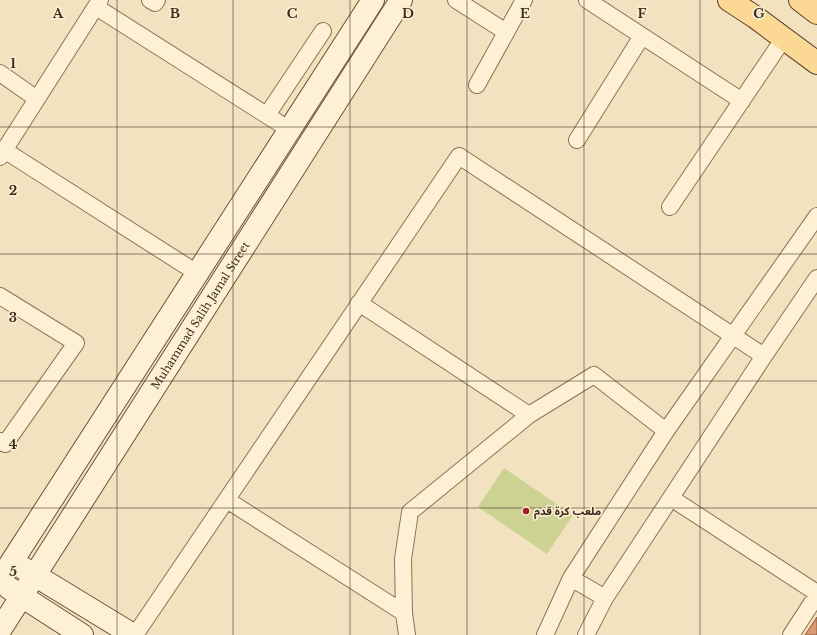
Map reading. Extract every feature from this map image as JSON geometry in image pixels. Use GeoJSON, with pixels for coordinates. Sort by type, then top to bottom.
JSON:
{"type":"FeatureCollection","features":[{"type":"Feature","properties":{"kind":"main road"},"geometry":{"type":"LineString","coordinates":[[729,0],[755,17],[817,63]]}},
{"type":"Feature","properties":{"kind":"main road"},"geometry":{"type":"LineString","coordinates":[[800,0],[817,13]]}},
{"type":"Feature","properties":{"kind":"street"},"geometry":{"type":"LineString","coordinates":[[150,0],[155,3],[157,0]]}},
{"type":"Feature","properties":{"kind":"street"},"geometry":{"type":"LineString","coordinates":[[82,635],[0,581],[6,557],[197,273],[373,0]]}},
{"type":"Feature","properties":{"kind":"street","name":"Muhammad Salih Jamal Street"},"geometry":{"type":"LineString","coordinates":[[0,630],[401,0]]}},
{"type":"Feature","properties":{"kind":"street"},"geometry":{"type":"LineString","coordinates":[[456,0],[506,32]]}},
{"type":"Feature","properties":{"kind":"street"},"geometry":{"type":"LineString","coordinates":[[477,85],[524,0]]}},
{"type":"Feature","properties":{"kind":"street"},"geometry":{"type":"LineString","coordinates":[[587,0],[742,100]]}},
{"type":"Feature","properties":{"kind":"street"},"geometry":{"type":"LineString","coordinates":[[197,273],[2,154],[98,3],[290,130]]}},
{"type":"Feature","properties":{"kind":"street"},"geometry":{"type":"LineString","coordinates":[[267,115],[323,31]]}},
{"type":"Feature","properties":{"kind":"street"},"geometry":{"type":"LineString","coordinates":[[577,140],[642,36]]}},
{"type":"Feature","properties":{"kind":"street"},"geometry":{"type":"LineString","coordinates":[[670,207],[784,38]]}},
{"type":"Feature","properties":{"kind":"street"},"geometry":{"type":"LineString","coordinates":[[0,73],[37,99]]}},
{"type":"Feature","properties":{"kind":"street"},"geometry":{"type":"LineString","coordinates":[[6,557],[134,635],[459,156],[764,356]]}},
{"type":"Feature","properties":{"kind":"street"},"geometry":{"type":"LineString","coordinates":[[545,635],[571,578],[666,431],[817,216]]}},
{"type":"Feature","properties":{"kind":"street"},"geometry":{"type":"LineString","coordinates":[[586,635],[605,598],[817,278]]}},
{"type":"Feature","properties":{"kind":"street"},"geometry":{"type":"LineString","coordinates":[[0,296],[76,343],[5,444],[0,441]]}},
{"type":"Feature","properties":{"kind":"street"},"geometry":{"type":"LineString","coordinates":[[360,303],[529,415]]}},
{"type":"Feature","properties":{"kind":"street"},"geometry":{"type":"LineString","coordinates":[[407,635],[404,613],[403,559],[410,512],[529,415],[594,376],[666,431]]}},
{"type":"Feature","properties":{"kind":"street"},"geometry":{"type":"LineString","coordinates":[[671,498],[817,594],[791,635]]}},
{"type":"Feature","properties":{"kind":"street"},"geometry":{"type":"LineString","coordinates":[[227,500],[404,613]]}},
{"type":"Feature","properties":{"kind":"street"},"geometry":{"type":"LineString","coordinates":[[571,578],[605,598]]}},
{"type":"Feature","properties":{"kind":"green space","name":"ملعب كرة قدم"},"geometry":{"type":"Polygon","coordinates":[[[504,468],[573,515],[547,554],[478,507],[504,468]]]}},
{"type":"Feature","properties":{"kind":"building"},"geometry":{"type":"Polygon","coordinates":[[[817,617],[817,635],[805,635],[817,617]]]}},
{"type":"Feature","properties":{"kind":"place","name":"ملعب كرة قدم"},"geometry":{"type":"Point","coordinates":[526,511]}}]}
